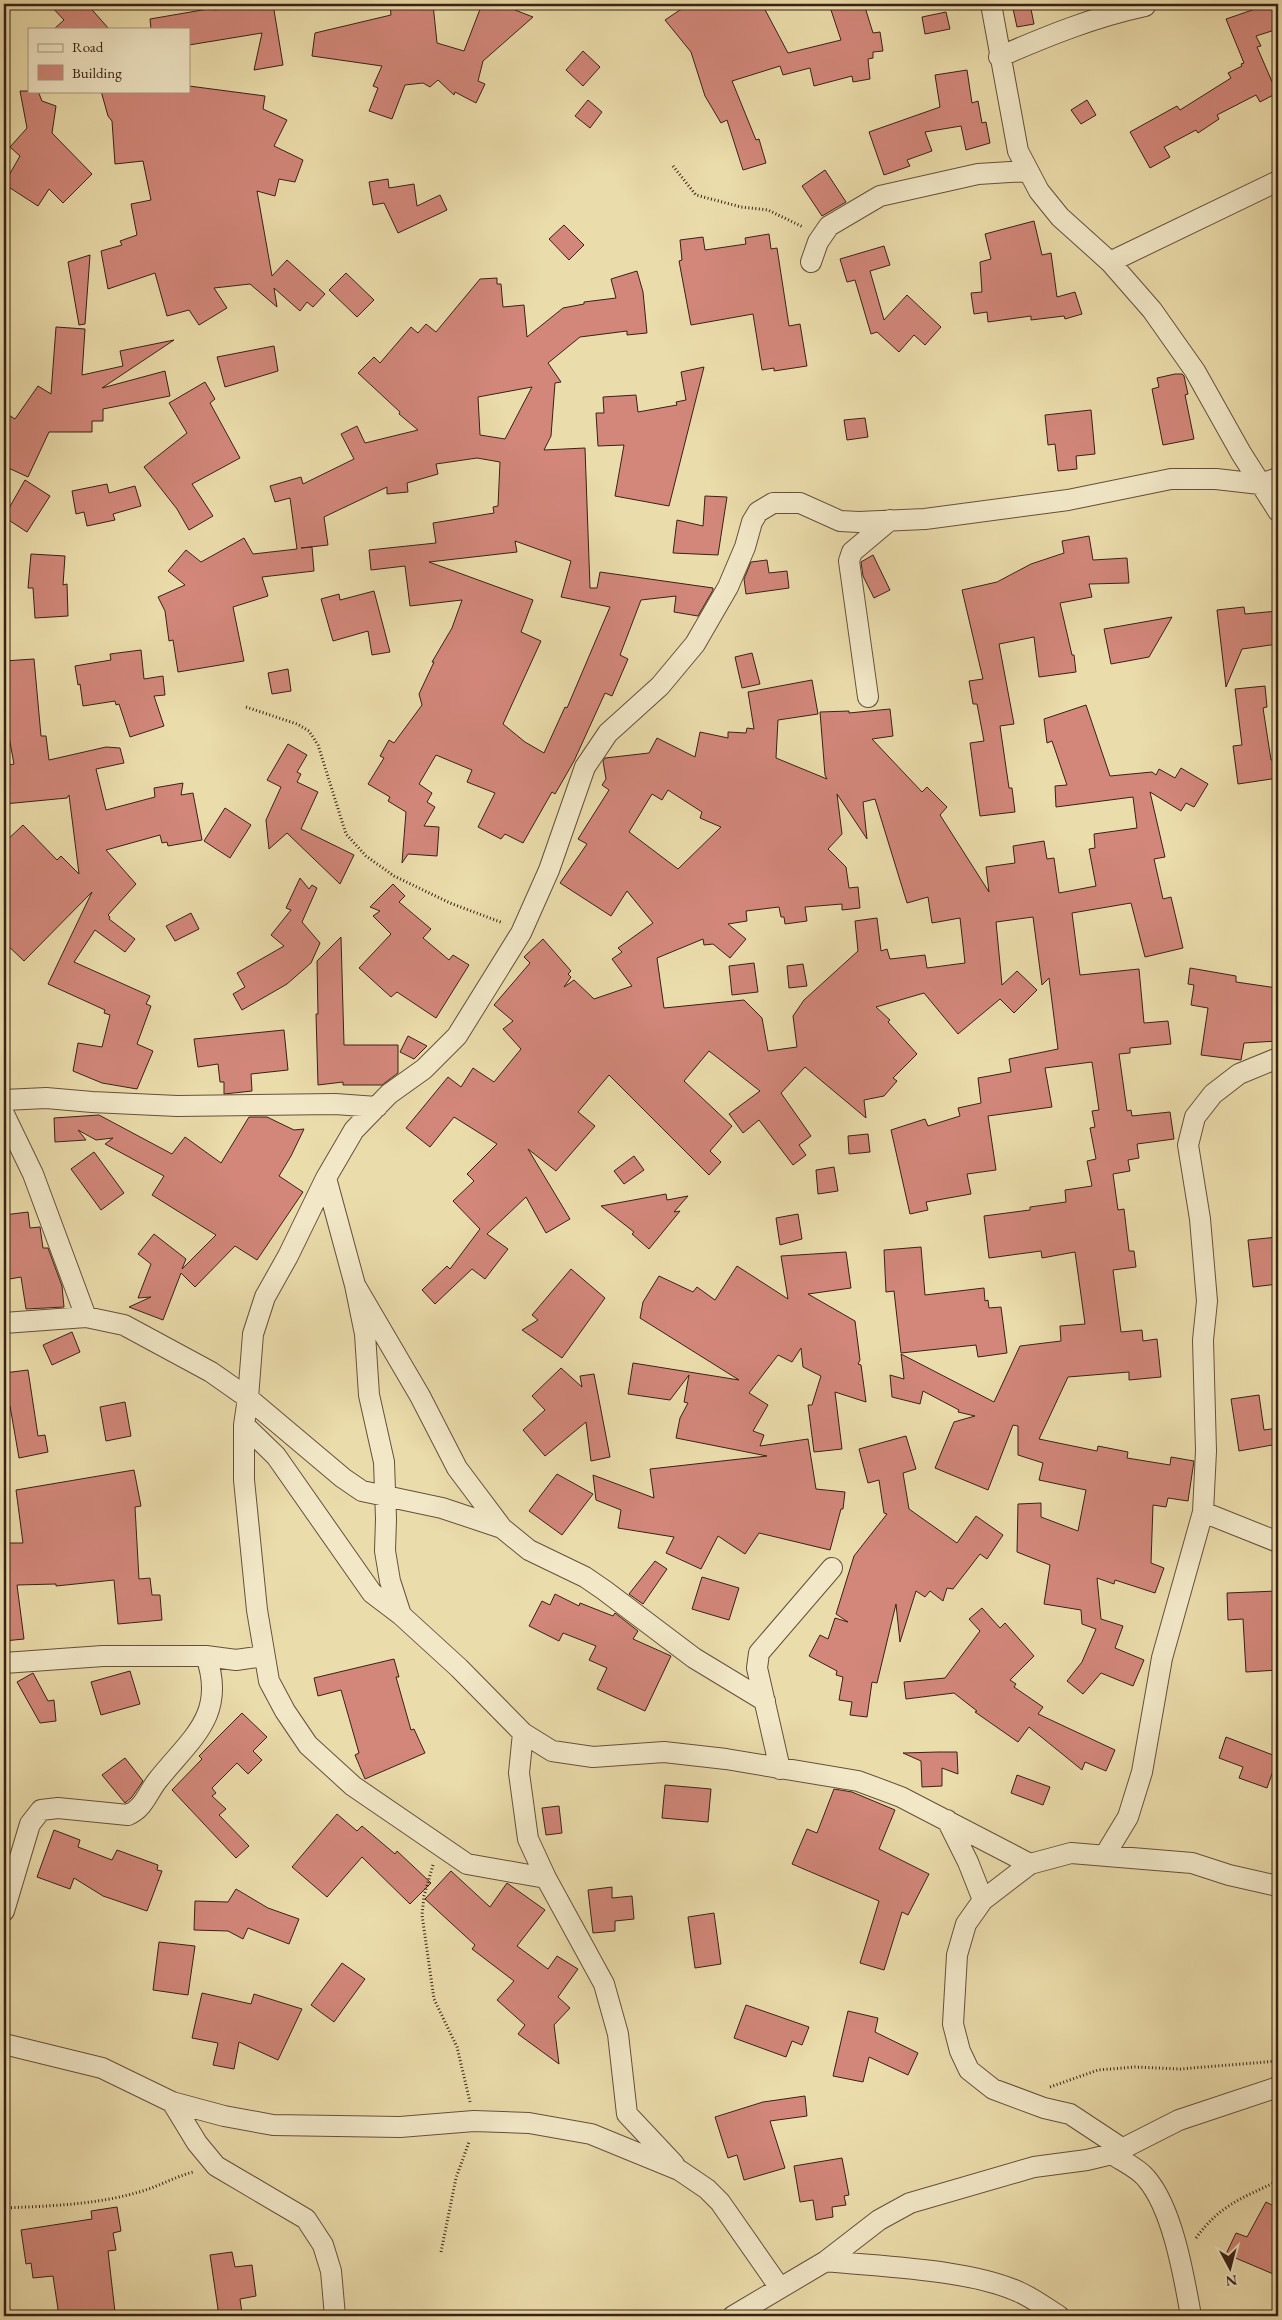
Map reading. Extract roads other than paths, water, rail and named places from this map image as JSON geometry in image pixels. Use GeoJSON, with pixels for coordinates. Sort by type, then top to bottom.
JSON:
{"type":"FeatureCollection","features":[{"type":"Feature","properties":{"kind":"street"},"geometry":{"type":"LineString","coordinates":[[991,4],[999,57],[1018,152],[1039,191],[1060,217],[1110,262],[1152,310],[1269,481],[1278,511]]}},
{"type":"Feature","properties":{"kind":"street"},"geometry":{"type":"LineString","coordinates":[[999,57],[1053,34],[1120,11],[1145,6]]}},
{"type":"Feature","properties":{"kind":"street"},"geometry":{"type":"LineString","coordinates":[[812,262],[818,242],[829,226],[880,196],[978,174],[1028,171]]}},
{"type":"Feature","properties":{"kind":"street"},"geometry":{"type":"LineString","coordinates":[[1110,262],[1278,181]]}},
{"type":"Feature","properties":{"kind":"street"},"geometry":{"type":"LineString","coordinates":[[546,1878],[467,1864],[353,1786],[308,1745],[285,1711],[269,1681],[250,1556],[244,1480],[244,1425],[248,1398],[252,1334],[264,1297],[288,1256],[326,1178],[354,1130],[389,1094],[424,1069],[457,1036],[521,933],[549,870],[585,767],[593,752],[608,732],[660,686],[695,644],[728,587],[745,546],[752,522],[758,512],[774,503],[792,502],[840,521],[925,518],[1068,500],[1171,479],[1269,481]]}},
{"type":"Feature","properties":{"kind":"street"},"geometry":{"type":"LineString","coordinates":[[868,696],[848,561],[852,552],[890,520]]}},
{"type":"Feature","properties":{"kind":"street"},"geometry":{"type":"LineString","coordinates":[[1105,1855],[1128,1817],[1142,1772],[1162,1658],[1203,1512],[1206,1451],[1203,1340],[1207,1301],[1200,1220],[1188,1145],[1196,1117],[1214,1094],[1239,1074],[1278,1058]]}},
{"type":"Feature","properties":{"kind":"street"},"geometry":{"type":"LineString","coordinates":[[4,1100],[46,1098],[177,1106],[335,1104],[377,1106]]}},
{"type":"Feature","properties":{"kind":"street"},"geometry":{"type":"LineString","coordinates":[[4,1114],[42,1198],[86,1317]]}},
{"type":"Feature","properties":{"kind":"street"},"geometry":{"type":"LineString","coordinates":[[326,1178],[355,1285],[365,1334],[369,1395],[384,1462],[386,1497],[385,1551],[390,1581],[401,1615]]}},
{"type":"Feature","properties":{"kind":"street"},"geometry":{"type":"LineString","coordinates":[[355,1285],[420,1396],[457,1468],[502,1528],[529,1550],[585,1577],[694,1658],[765,1701]]}},
{"type":"Feature","properties":{"kind":"street"},"geometry":{"type":"LineString","coordinates":[[4,1323],[86,1317],[124,1324],[211,1372],[248,1398],[343,1478],[362,1491],[442,1508],[502,1528]]}},
{"type":"Feature","properties":{"kind":"street"},"geometry":{"type":"LineString","coordinates":[[244,1425],[276,1456],[372,1593],[401,1615],[459,1668],[523,1733],[552,1751],[593,1757],[664,1752],[858,1781],[901,1797],[1030,1864]]}},
{"type":"Feature","properties":{"kind":"street"},"geometry":{"type":"LineString","coordinates":[[1203,1512],[1278,1542]]}},
{"type":"Feature","properties":{"kind":"street"},"geometry":{"type":"LineString","coordinates":[[780,1769],[757,1668],[759,1653],[832,1568]]}},
{"type":"Feature","properties":{"kind":"street"},"geometry":{"type":"LineString","coordinates":[[4,1664],[103,1656],[206,1656],[236,1660],[264,1656]]}},
{"type":"Feature","properties":{"kind":"street"},"geometry":{"type":"LineString","coordinates":[[4,1911],[30,1824],[41,1810],[58,1808],[128,1816],[136,1812],[157,1782],[198,1735],[209,1711],[214,1687],[206,1656]]}},
{"type":"Feature","properties":{"kind":"street"},"geometry":{"type":"LineString","coordinates":[[523,1733],[520,1773],[522,1808],[528,1839],[546,1878],[604,1984],[618,2034],[627,2114],[679,2170],[720,2202],[780,2288]]}},
{"type":"Feature","properties":{"kind":"street"},"geometry":{"type":"LineString","coordinates":[[947,1820],[984,1900]]}},
{"type":"Feature","properties":{"kind":"street"},"geometry":{"type":"LineString","coordinates":[[1191,2316],[1182,2266],[1166,2215],[1145,2177],[1070,2114],[1044,2108],[1022,2098],[993,2089],[969,2070],[960,2051],[953,2024],[957,1955],[966,1924],[984,1900],[1030,1864],[1071,1853],[1192,1863],[1229,1875],[1278,1886]]}},
{"type":"Feature","properties":{"kind":"street"},"geometry":{"type":"LineString","coordinates":[[4,2044],[102,2068],[172,2102],[224,2116],[273,2125],[400,2127],[474,2120],[528,2123],[592,2134],[679,2170]]}},
{"type":"Feature","properties":{"kind":"street"},"geometry":{"type":"LineString","coordinates":[[733,2316],[826,2261],[879,2220],[910,2204],[1034,2167],[1117,2152],[1179,2120],[1278,2087]]}},
{"type":"Feature","properties":{"kind":"street"},"geometry":{"type":"LineString","coordinates":[[172,2102],[197,2143],[216,2166],[306,2219],[323,2245],[331,2271],[335,2316]]}},
{"type":"Feature","properties":{"kind":"street"},"geometry":{"type":"LineString","coordinates":[[826,2261],[916,2270],[994,2282],[1020,2292],[1059,2316]]}}]}
